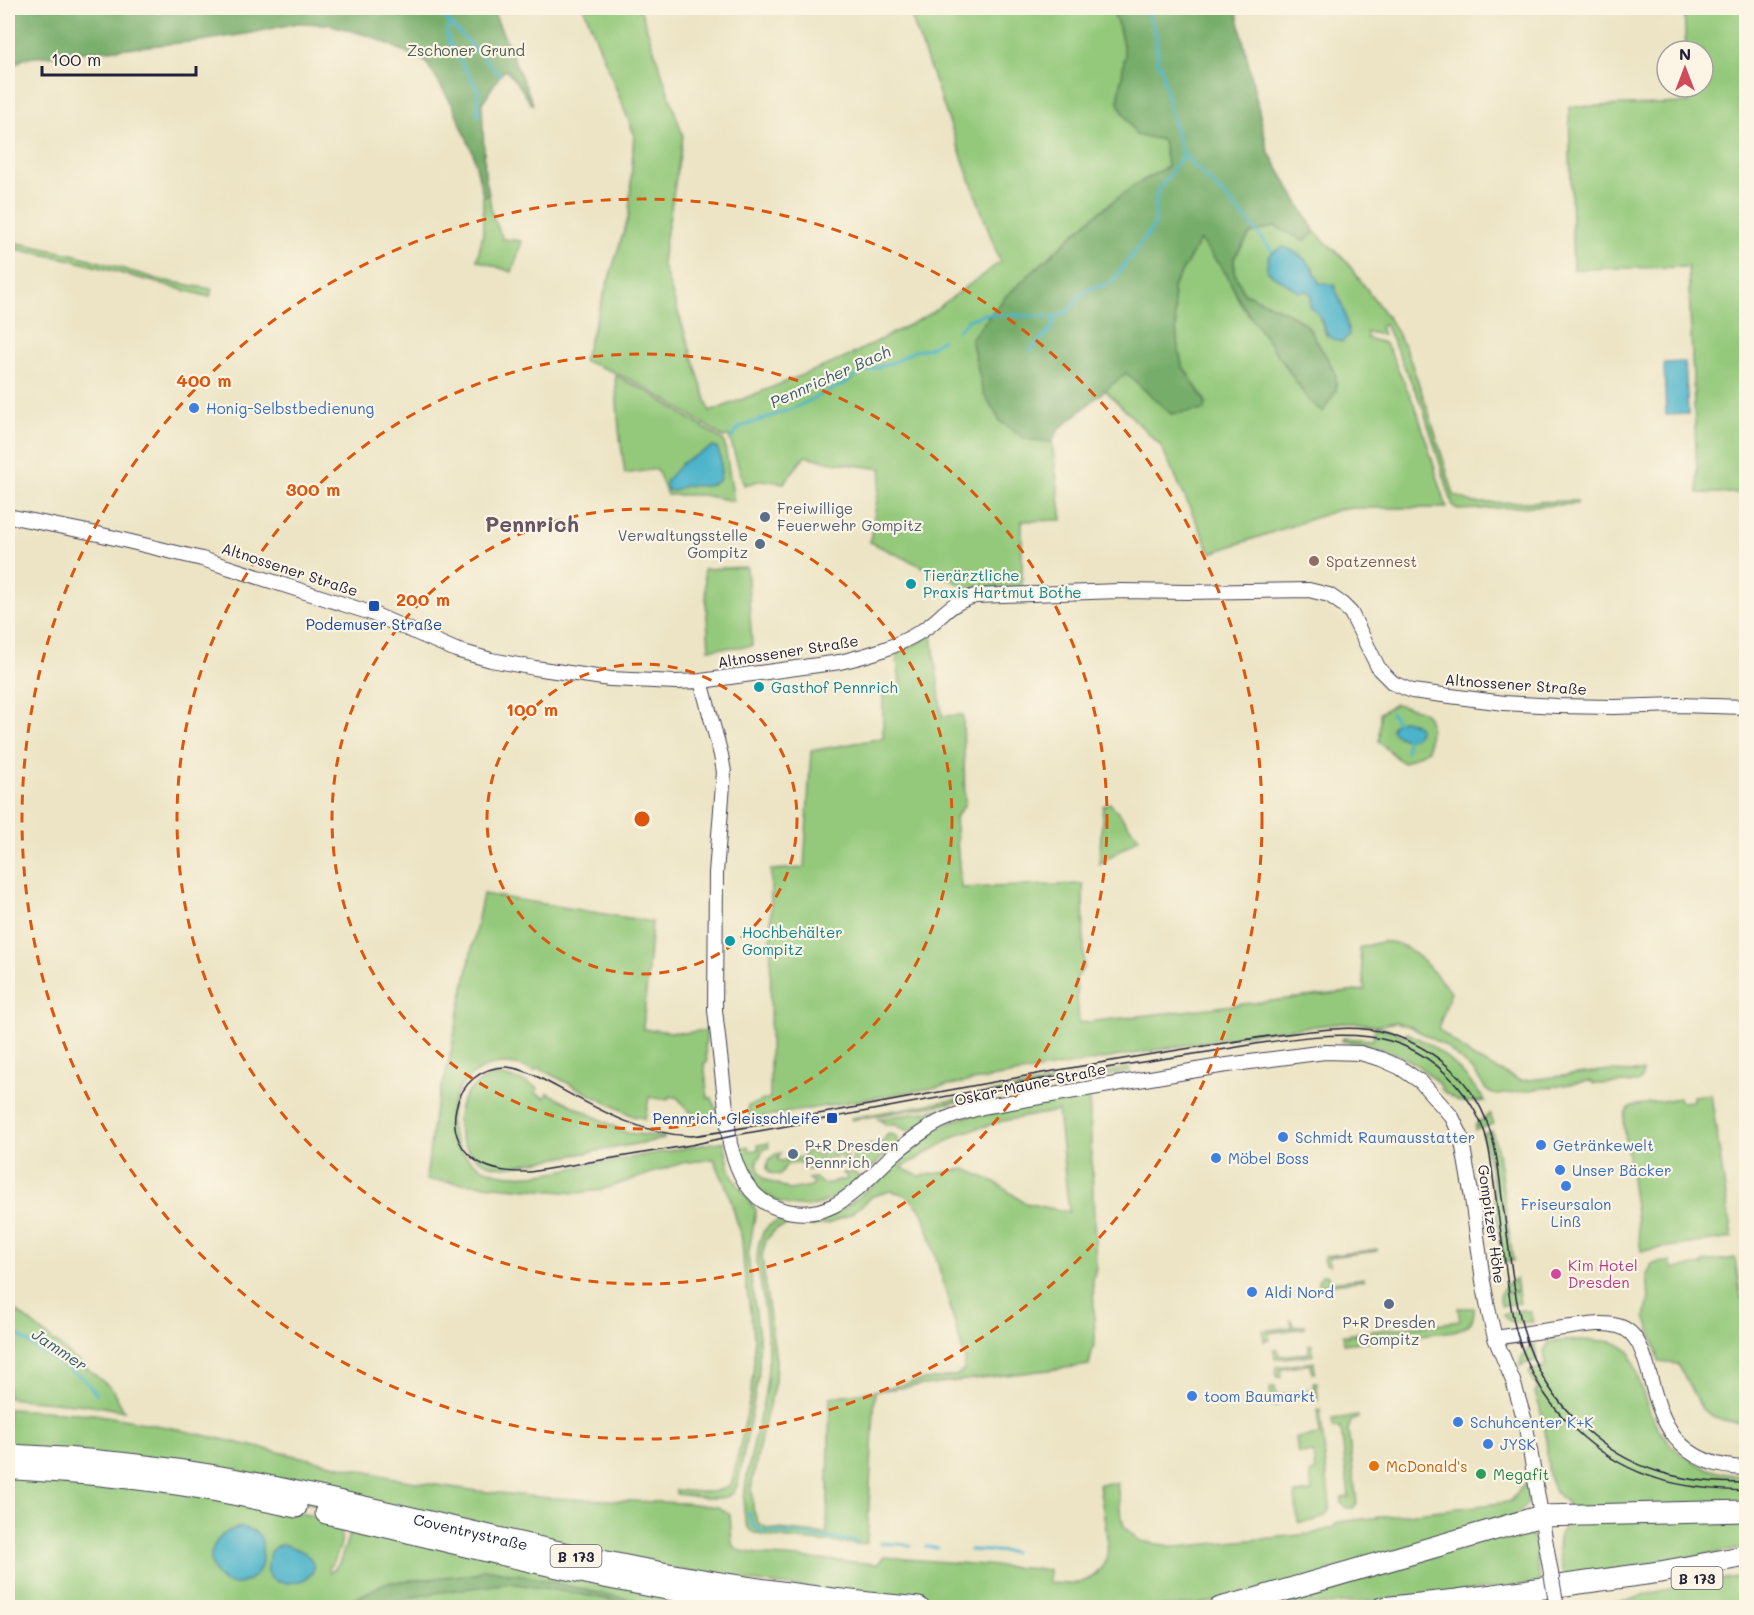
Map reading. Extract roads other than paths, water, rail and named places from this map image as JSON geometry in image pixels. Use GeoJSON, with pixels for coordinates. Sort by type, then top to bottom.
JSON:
{"type":"FeatureCollection","features":[{"type":"Feature","properties":{"kind":"highway","name":"Coventrystraße"},"geometry":{"type":"LineString","coordinates":[[8,1455],[122,1463],[238,1480],[641,1569],[729,1585],[919,1608]]}},
{"type":"Feature","properties":{"kind":"highway","name":"B 173"},"geometry":{"type":"LineString","coordinates":[[8,1469],[90,1474],[200,1488],[314,1510],[629,1582],[787,1608]]}},
{"type":"Feature","properties":{"kind":"highway"},"geometry":{"type":"LineString","coordinates":[[1220,1608],[1541,1516],[1746,1511]]}},
{"type":"Feature","properties":{"kind":"highway","name":"B 173"},"geometry":{"type":"LineString","coordinates":[[1382,1608],[1660,1572],[1746,1556]]}},
{"type":"Feature","properties":{"kind":"highway","name":"B 173"},"geometry":{"type":"LineString","coordinates":[[1510,1608],[1746,1570]]}},
{"type":"Feature","properties":{"kind":"street","name":"Altnossener Straße"},"geometry":{"type":"LineString","coordinates":[[8,516],[81,530],[201,559],[371,613],[438,644],[491,660],[610,679],[656,682],[701,681],[840,662],[886,650],[932,624],[949,607],[975,596],[1120,591],[1309,590],[1329,595],[1342,604],[1351,613],[1378,669],[1393,683],[1412,691],[1494,702],[1547,706],[1614,708],[1678,705],[1746,706]]}},
{"type":"Feature","properties":{"kind":"street","name":"Oskar-Maune-Straße"},"geometry":{"type":"LineString","coordinates":[[701,681],[722,755],[724,772],[716,873],[714,1010],[728,1125],[735,1164],[742,1180],[770,1205],[790,1212],[806,1214],[838,1204],[855,1192],[894,1154],[929,1127],[945,1118],[982,1107],[1139,1079],[1296,1055],[1333,1051],[1360,1053],[1381,1059],[1399,1067],[1421,1082],[1452,1117]]}},
{"type":"Feature","properties":{"kind":"street","name":"Gompitzer Höhe"},"geometry":{"type":"LineString","coordinates":[[1452,1117],[1462,1142],[1473,1200],[1483,1281],[1496,1338],[1513,1381],[1525,1421],[1557,1608]]}},
{"type":"Feature","properties":{"kind":"street"},"geometry":{"type":"LineString","coordinates":[[1496,1338],[1592,1325],[1620,1326],[1637,1339],[1661,1416],[1675,1438],[1700,1457],[1723,1465],[1746,1468]]}},
{"type":"Feature","properties":{"kind":"water"},"geometry":{"type":"Polygon","coordinates":[[[1284,247],[1306,260],[1319,283],[1334,285],[1344,311],[1349,335],[1342,342],[1334,340],[1326,332],[1316,311],[1310,307],[1311,294],[1308,291],[1299,292],[1268,272],[1268,259],[1275,251],[1284,247]]]}},
{"type":"Feature","properties":{"kind":"water"},"geometry":{"type":"Polygon","coordinates":[[[1685,362],[1688,414],[1666,415],[1664,363],[1685,362]]]}},
{"type":"Feature","properties":{"kind":"water"},"geometry":{"type":"Polygon","coordinates":[[[712,447],[717,448],[720,456],[719,481],[707,486],[686,485],[674,491],[667,490],[666,481],[683,462],[712,447]]]}},
{"type":"Feature","properties":{"kind":"water"},"geometry":{"type":"Polygon","coordinates":[[[1401,720],[1412,722],[1417,726],[1419,731],[1417,735],[1406,739],[1392,730],[1393,725],[1401,720]]]}},
{"type":"Feature","properties":{"kind":"water"},"geometry":{"type":"Polygon","coordinates":[[[242,1527],[255,1532],[262,1541],[261,1566],[258,1572],[247,1581],[240,1584],[227,1583],[221,1580],[212,1566],[212,1550],[220,1537],[242,1527]]]}},
{"type":"Feature","properties":{"kind":"water"},"geometry":{"type":"Polygon","coordinates":[[[283,1544],[309,1557],[313,1571],[309,1576],[303,1580],[287,1583],[273,1580],[269,1576],[270,1552],[283,1544]]]}},
{"type":"Feature","properties":{"kind":"waterway"},"geometry":{"type":"LineString","coordinates":[[430,8],[443,16],[500,75]]}},
{"type":"Feature","properties":{"kind":"waterway","name":"Pennricher Bach"},"geometry":{"type":"LineString","coordinates":[[957,331],[969,320],[984,314],[1055,317],[1069,311],[1078,298],[1089,289],[1111,283],[1154,226],[1157,193],[1183,155],[1169,107],[1162,69],[1158,63],[1156,35],[1146,8]]}},
{"type":"Feature","properties":{"kind":"waterway"},"geometry":{"type":"LineString","coordinates":[[451,24],[446,31],[449,42],[478,90],[478,116]]}},
{"type":"Feature","properties":{"kind":"waterway"},"geometry":{"type":"LineString","coordinates":[[1183,155],[1230,201],[1272,251]]}},
{"type":"Feature","properties":{"kind":"waterway"},"geometry":{"type":"LineString","coordinates":[[1030,351],[1052,328],[1055,317]]}},
{"type":"Feature","properties":{"kind":"waterway","name":"Pennricher Bach"},"geometry":{"type":"LineString","coordinates":[[731,438],[740,427],[792,409],[842,385],[861,373],[894,362],[914,351],[929,348],[942,340]]}},
{"type":"Feature","properties":{"kind":"waterway"},"geometry":{"type":"LineString","coordinates":[[1391,713],[1399,725]]}},
{"type":"Feature","properties":{"kind":"waterway"},"geometry":{"type":"LineString","coordinates":[[1405,736],[1406,751]]}},
{"type":"Feature","properties":{"kind":"waterway","name":"Jammer"},"geometry":{"type":"LineString","coordinates":[[8,1328],[83,1378],[96,1394]]}},
{"type":"Feature","properties":{"kind":"waterway"},"geometry":{"type":"LineString","coordinates":[[749,1513],[753,1526],[761,1531],[857,1541]]}},
{"type":"Feature","properties":{"kind":"waterway"},"geometry":{"type":"LineString","coordinates":[[880,1543],[911,1545]]}},
{"type":"Feature","properties":{"kind":"waterway"},"geometry":{"type":"LineString","coordinates":[[926,1547],[938,1548]]}},
{"type":"Feature","properties":{"kind":"waterway"},"geometry":{"type":"LineString","coordinates":[[970,1550],[1013,1552]]}},
{"type":"Feature","properties":{"kind":"tram line"},"geometry":{"type":"LineString","coordinates":[[1746,1483],[1701,1481],[1659,1472],[1640,1465],[1602,1443],[1584,1428],[1555,1396],[1540,1372],[1524,1332],[1514,1283],[1496,1152],[1481,1108],[1472,1093],[1449,1067],[1420,1047],[1387,1033],[1375,1030],[1336,1029],[1258,1038],[1112,1061],[691,1136],[670,1134],[629,1123],[534,1075],[507,1067],[488,1070],[473,1079],[462,1092],[456,1107],[455,1124],[459,1140],[468,1154],[484,1165],[495,1169],[530,1172],[691,1145],[1031,1081],[1275,1041],[1347,1035],[1390,1041],[1406,1047],[1435,1064],[1460,1088],[1478,1117],[1485,1133],[1490,1155],[1515,1325],[1528,1363],[1551,1403],[1571,1426],[1601,1452],[1639,1472],[1701,1488],[1746,1491]]}},
{"type":"Feature","properties":{"kind":"place","name":"Honig-Selbstbedienung"},"geometry":{"type":"Point","coordinates":[194,408]}},
{"type":"Feature","properties":{"kind":"place","name":"Freiwillige Feuerwehr Gompitz"},"geometry":{"type":"Point","coordinates":[765,517]}},
{"type":"Feature","properties":{"kind":"place","name":"Verwaltungsstelle Gompitz"},"geometry":{"type":"Point","coordinates":[760,544]}},
{"type":"Feature","properties":{"kind":"place","name":"Spatzennest"},"geometry":{"type":"Point","coordinates":[1314,561]}},
{"type":"Feature","properties":{"kind":"place","name":"Tierärztliche Praxis Hartmut Bothe"},"geometry":{"type":"Point","coordinates":[911,584]}},
{"type":"Feature","properties":{"kind":"place","name":"Podemuser Straße"},"geometry":{"type":"Point","coordinates":[374,606]}},
{"type":"Feature","properties":{"kind":"place","name":"Gasthof Pennrich"},"geometry":{"type":"Point","coordinates":[759,687]}},
{"type":"Feature","properties":{"kind":"place","name":"Hochbehälter Gompitz"},"geometry":{"type":"Point","coordinates":[730,941]}},
{"type":"Feature","properties":{"kind":"place","name":"Pennrich, Gleisschleife"},"geometry":{"type":"Point","coordinates":[832,1118]}},
{"type":"Feature","properties":{"kind":"place","name":"Schmidt Raumausstatter"},"geometry":{"type":"Point","coordinates":[1283,1137]}},
{"type":"Feature","properties":{"kind":"place","name":"Getränkewelt"},"geometry":{"type":"Point","coordinates":[1541,1145]}},
{"type":"Feature","properties":{"kind":"place","name":"P+R Dresden Pennrich"},"geometry":{"type":"Point","coordinates":[793,1154]}},
{"type":"Feature","properties":{"kind":"place","name":"Möbel Boss"},"geometry":{"type":"Point","coordinates":[1216,1158]}},
{"type":"Feature","properties":{"kind":"place","name":"Unser Bäcker"},"geometry":{"type":"Point","coordinates":[1560,1170]}},
{"type":"Feature","properties":{"kind":"place","name":"Friseursalon Linß"},"geometry":{"type":"Point","coordinates":[1566,1186]}},
{"type":"Feature","properties":{"kind":"place","name":"Kim Hotel Dresden"},"geometry":{"type":"Point","coordinates":[1556,1274]}},
{"type":"Feature","properties":{"kind":"place","name":"Aldi Nord"},"geometry":{"type":"Point","coordinates":[1252,1292]}},
{"type":"Feature","properties":{"kind":"place","name":"P+R Dresden Gompitz"},"geometry":{"type":"Point","coordinates":[1389,1304]}},
{"type":"Feature","properties":{"kind":"place","name":"toom Baumarkt"},"geometry":{"type":"Point","coordinates":[1192,1396]}},
{"type":"Feature","properties":{"kind":"place","name":"Schuhcenter K+K"},"geometry":{"type":"Point","coordinates":[1458,1422]}},
{"type":"Feature","properties":{"kind":"place","name":"JYSK"},"geometry":{"type":"Point","coordinates":[1488,1444]}},
{"type":"Feature","properties":{"kind":"place","name":"McDonald's"},"geometry":{"type":"Point","coordinates":[1374,1466]}},
{"type":"Feature","properties":{"kind":"place","name":"Megafit"},"geometry":{"type":"Point","coordinates":[1481,1474]}},
{"type":"Feature","properties":{"kind":"district","name":"Pennrich"},"geometry":{"type":"Point","coordinates":[532,523]}},
{"type":"Feature","properties":{"kind":"park label","name":"Zschoner Grund"},"geometry":{"type":"Point","coordinates":[466,50]}}]}
